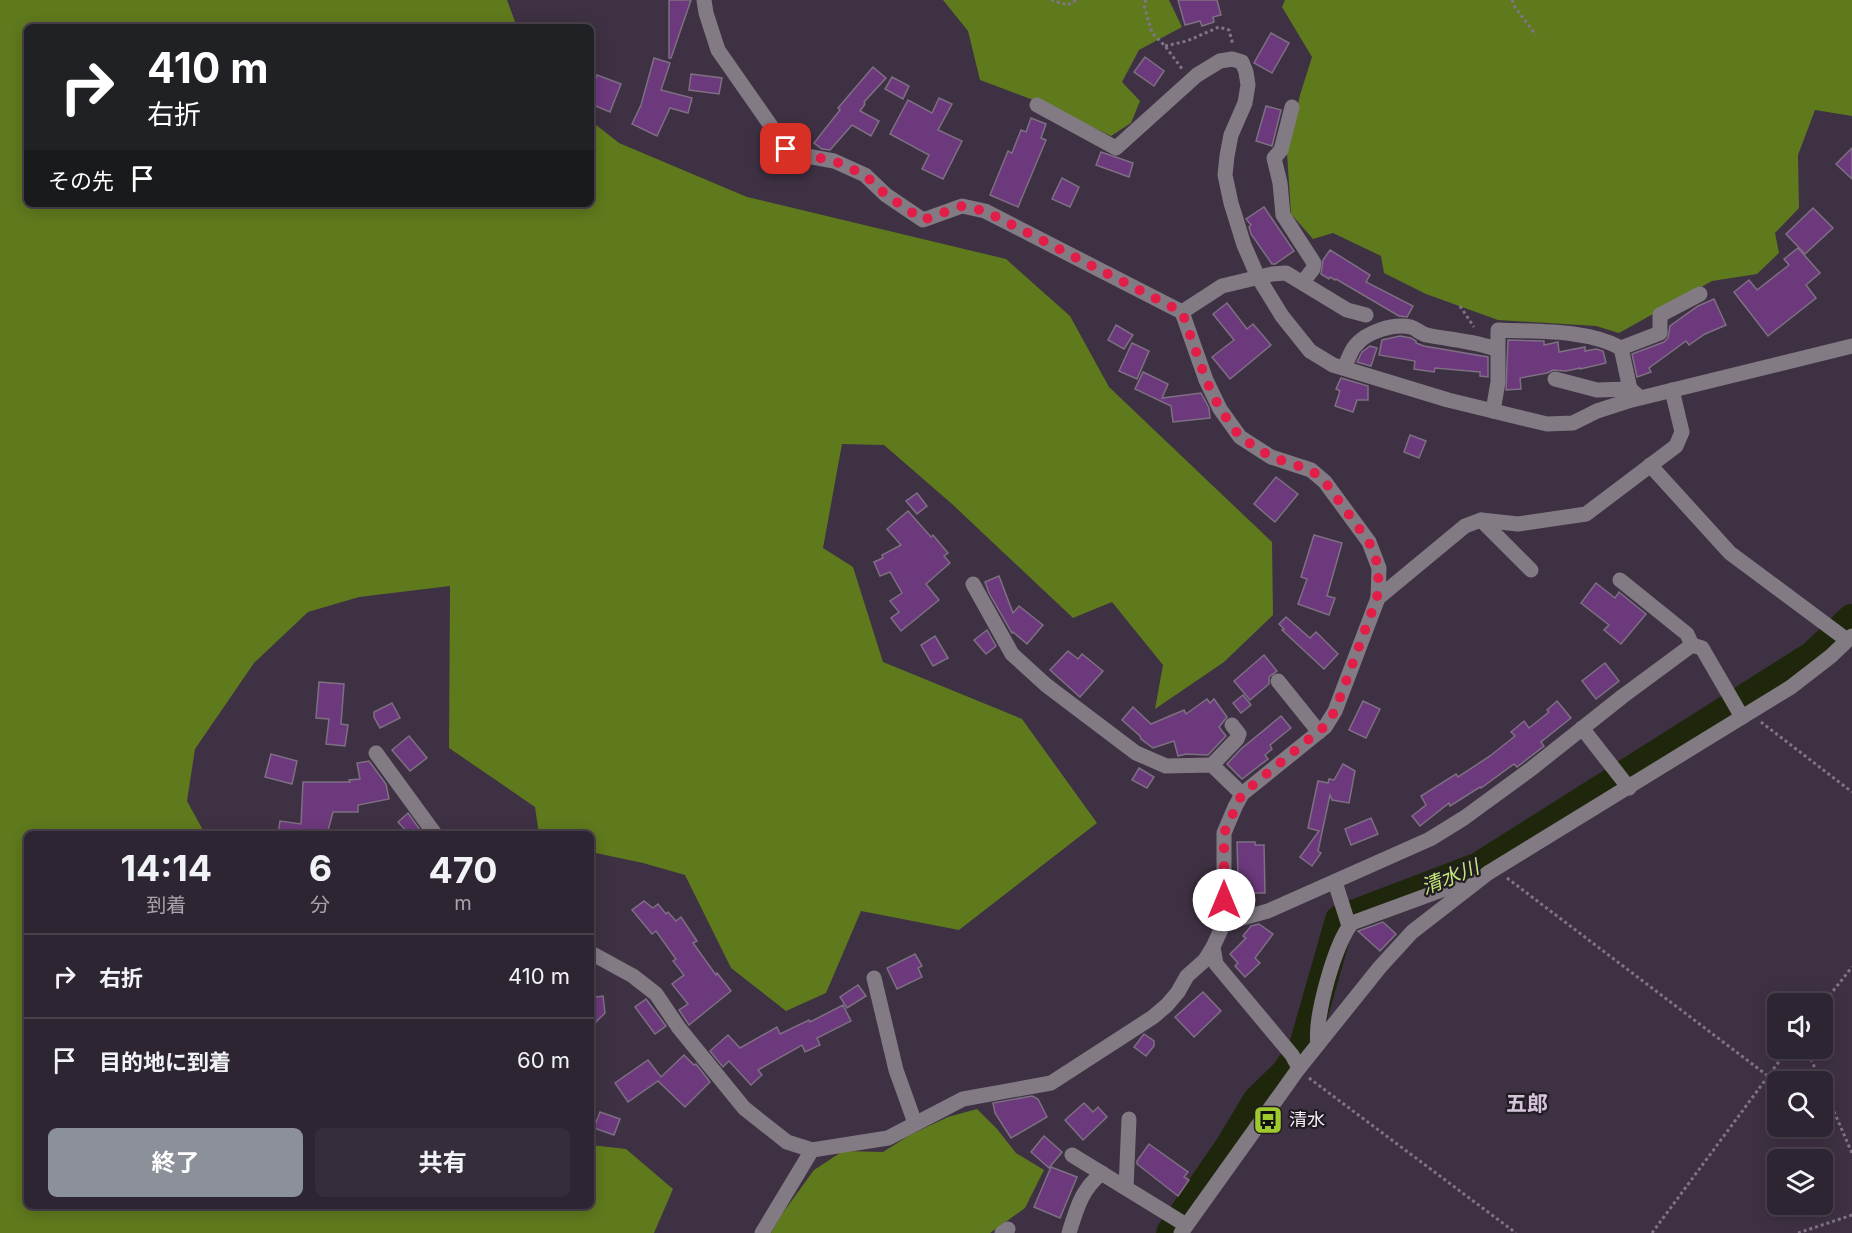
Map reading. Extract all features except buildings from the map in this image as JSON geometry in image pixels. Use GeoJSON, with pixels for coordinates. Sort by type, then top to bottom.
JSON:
{"type":"FeatureCollection","features":[{"type":"Feature","properties":{"kind":"street"},"geometry":{"type":"LineString","coordinates":[[594,954],[633,976],[656,994],[744,1108],[787,1142],[812,1150],[888,1138],[963,1099],[1051,1083],[1154,1017],[1178,992],[1187,976],[1205,960],[1224,923],[1224,833],[1242,794],[1325,726],[1335,711],[1377,598],[1379,568],[1369,542],[1325,482],[1311,470],[1271,457],[1240,437],[1220,409],[1206,380],[1182,312],[985,211],[962,206],[923,220],[886,195],[865,175],[834,161],[786,149],[718,50],[706,14],[704,0]]}},
{"type":"Feature","properties":{"kind":"street"},"geometry":{"type":"LineString","coordinates":[[1037,105],[1116,148],[1191,81],[1220,61],[1232,58],[1242,62],[1248,85],[1245,103],[1231,135],[1225,175],[1231,203],[1258,278],[1282,316],[1310,351],[1333,365],[1448,400],[1547,424],[1573,423],[1635,394]]}},
{"type":"Feature","properties":{"kind":"street"},"geometry":{"type":"LineString","coordinates":[[1292,107],[1281,150],[1274,158],[1280,183],[1283,215],[1314,263],[1303,282]]}},
{"type":"Feature","properties":{"kind":"street"},"geometry":{"type":"LineString","coordinates":[[1182,312],[1222,286],[1286,273],[1347,310],[1366,315]]}},
{"type":"Feature","properties":{"kind":"street"},"geometry":{"type":"LineString","coordinates":[[1621,348],[1660,333],[1660,315],[1700,294]]}},
{"type":"Feature","properties":{"kind":"street"},"geometry":{"type":"LineString","coordinates":[[1344,367],[1354,347],[1361,340],[1390,327],[1413,328],[1424,335],[1482,344],[1496,350]]}},
{"type":"Feature","properties":{"kind":"street"},"geometry":{"type":"LineString","coordinates":[[1493,411],[1498,382],[1496,350],[1498,330],[1562,333],[1608,340],[1621,348],[1635,394]]}},
{"type":"Feature","properties":{"kind":"street"},"geometry":{"type":"LineString","coordinates":[[1556,379],[1597,390],[1635,394],[1672,390],[1852,346]]}},
{"type":"Feature","properties":{"kind":"street"},"geometry":{"type":"LineString","coordinates":[[1377,598],[1465,526],[1481,519],[1518,524],[1586,514],[1676,446],[1682,432],[1672,390]]}},
{"type":"Feature","properties":{"kind":"street"},"geometry":{"type":"LineString","coordinates":[[1072,1155],[1126,1188],[1183,1229],[1299,1068],[1380,967],[1412,932],[1495,869],[1791,687],[1850,638],[1730,553],[1650,465]]}},
{"type":"Feature","properties":{"kind":"street"},"geometry":{"type":"LineString","coordinates":[[1481,519],[1531,570]]}},
{"type":"Feature","properties":{"kind":"street"},"geometry":{"type":"LineString","coordinates":[[1620,580],[1687,634],[1692,645],[1702,648],[1746,715]]}},
{"type":"Feature","properties":{"kind":"street"},"geometry":{"type":"LineString","coordinates":[[973,584],[1012,654],[1046,685],[1136,753],[1166,766],[1212,765],[1238,739],[1239,734],[1232,725]]}},
{"type":"Feature","properties":{"kind":"street"},"geometry":{"type":"LineString","coordinates":[[1224,923],[1268,911],[1430,838],[1531,769],[1692,645]]}},
{"type":"Feature","properties":{"kind":"street"},"geometry":{"type":"LineString","coordinates":[[1278,681],[1319,732]]}},
{"type":"Feature","properties":{"kind":"street"},"geometry":{"type":"LineString","coordinates":[[1582,728],[1629,788]]}},
{"type":"Feature","properties":{"kind":"street"},"geometry":{"type":"LineString","coordinates":[[376,753],[433,831]]}},
{"type":"Feature","properties":{"kind":"street"},"geometry":{"type":"LineString","coordinates":[[1212,765],[1242,794]]}},
{"type":"Feature","properties":{"kind":"street"},"geometry":{"type":"LineString","coordinates":[[1335,882],[1349,926]]}},
{"type":"Feature","properties":{"kind":"street"},"geometry":{"type":"LineString","coordinates":[[1318,1044],[1316,1034],[1328,977],[1344,931],[1352,923],[1450,887],[1469,887]]}},
{"type":"Feature","properties":{"kind":"street"},"geometry":{"type":"LineString","coordinates":[[1213,947],[1216,964],[1292,1055],[1299,1068]]}},
{"type":"Feature","properties":{"kind":"street"},"geometry":{"type":"LineString","coordinates":[[874,978],[896,1070],[915,1123]]}},
{"type":"Feature","properties":{"kind":"street"},"geometry":{"type":"LineString","coordinates":[[1126,1188],[1129,1119]]}},
{"type":"Feature","properties":{"kind":"street"},"geometry":{"type":"LineString","coordinates":[[762,1233],[812,1150]]}},
{"type":"Feature","properties":{"kind":"street"},"geometry":{"type":"LineString","coordinates":[[1069,1233],[1088,1183],[1102,1173]]}},
{"type":"Feature","properties":{"kind":"path"},"geometry":{"type":"LineString","coordinates":[[1051,0],[1068,4],[1076,0]]}},
{"type":"Feature","properties":{"kind":"path"},"geometry":{"type":"LineString","coordinates":[[1146,0],[1144,5],[1152,33],[1165,46],[1191,81]]}},
{"type":"Feature","properties":{"kind":"path"},"geometry":{"type":"LineString","coordinates":[[1512,0],[1536,35]]}},
{"type":"Feature","properties":{"kind":"path"},"geometry":{"type":"LineString","coordinates":[[1165,46],[1186,41],[1219,27],[1229,30],[1233,40],[1232,58]]}},
{"type":"Feature","properties":{"kind":"path"},"geometry":{"type":"LineString","coordinates":[[1746,715],[1852,792]]}},
{"type":"Feature","properties":{"kind":"path"},"geometry":{"type":"LineString","coordinates":[[1495,869],[1767,1075]]}},
{"type":"Feature","properties":{"kind":"path"},"geometry":{"type":"LineString","coordinates":[[1831,993],[1852,967]]}},
{"type":"Feature","properties":{"kind":"path"},"geometry":{"type":"LineString","coordinates":[[1299,1068],[1516,1233]]}},
{"type":"Feature","properties":{"kind":"path"},"geometry":{"type":"LineString","coordinates":[[1652,1233],[1767,1077]]}},
{"type":"Feature","properties":{"kind":"path"},"geometry":{"type":"LineString","coordinates":[[1833,1109],[1852,1153]]}},
{"type":"Feature","properties":{"kind":"path"},"geometry":{"type":"LineString","coordinates":[[1798,1233],[1852,1215]]}},
{"type":"Feature","properties":{"kind":"green space"},"geometry":{"type":"Polygon","coordinates":[[[0,0],[507,0],[516,24],[24,24],[24,207],[594,207],[594,123],[619,143],[747,197],[1006,259],[1070,316],[1109,387],[1272,542],[1273,615],[1224,662],[1155,709],[1163,665],[1112,602],[1073,618],[952,504],[884,445],[842,444],[823,548],[853,567],[883,662],[1022,719],[1097,823],[959,930],[861,911],[826,993],[786,1011],[731,968],[685,875],[594,853],[594,831],[539,831],[535,807],[449,748],[450,586],[359,597],[308,612],[254,663],[195,749],[187,801],[203,831],[24,831],[24,1209],[594,1209],[594,1145],[626,1149],[673,1189],[654,1233],[0,1233],[0,0]]]}},
{"type":"Feature","properties":{"kind":"green space"},"geometry":{"type":"Polygon","coordinates":[[[943,0],[1169,0],[1182,27],[1139,50],[1122,82],[1140,101],[1131,123],[1111,136],[1049,106],[980,80],[968,31],[943,0]]]}},
{"type":"Feature","properties":{"kind":"green space"},"geometry":{"type":"Polygon","coordinates":[[[1285,0],[1852,0],[1852,116],[1815,110],[1798,155],[1799,208],[1775,233],[1779,253],[1757,274],[1712,281],[1619,333],[1596,326],[1498,320],[1426,294],[1384,273],[1381,256],[1333,233],[1313,239],[1291,214],[1287,153],[1300,95],[1312,57],[1282,7],[1285,0]]]}},
{"type":"Feature","properties":{"kind":"green space"},"geometry":{"type":"Polygon","coordinates":[[[977,1109],[1016,1153],[1044,1170],[1025,1208],[990,1233],[771,1233],[814,1170],[843,1151],[883,1152],[910,1135],[948,1117],[977,1109]]]}},
{"type":"Feature","properties":{"kind":"waterway","name":"清水川"},"geometry":{"type":"LineString","coordinates":[[1171,1233],[1231,1145],[1258,1100],[1286,1073],[1304,1046],[1340,920],[1479,867],[1813,656],[1852,619]]}},
{"type":"Feature","properties":{"kind":"place","name":"清水"},"geometry":{"type":"Point","coordinates":[1268,1120]}},
{"type":"Feature","properties":{"kind":"district","name":"五郎"},"geometry":{"type":"Point","coordinates":[1527,1104]}},
{"type":"Feature","properties":{"kind":"route"},"geometry":{"type":"LineString","coordinates":[[786,149],[834,161],[865,175],[886,195],[923,220],[962,206],[985,211],[1182,312],[1206,380],[1220,409],[1240,437],[1271,457],[1311,470],[1325,482],[1369,542],[1379,568],[1377,598],[1335,711],[1325,726],[1242,794],[1224,833],[1224,900]]}}]}
